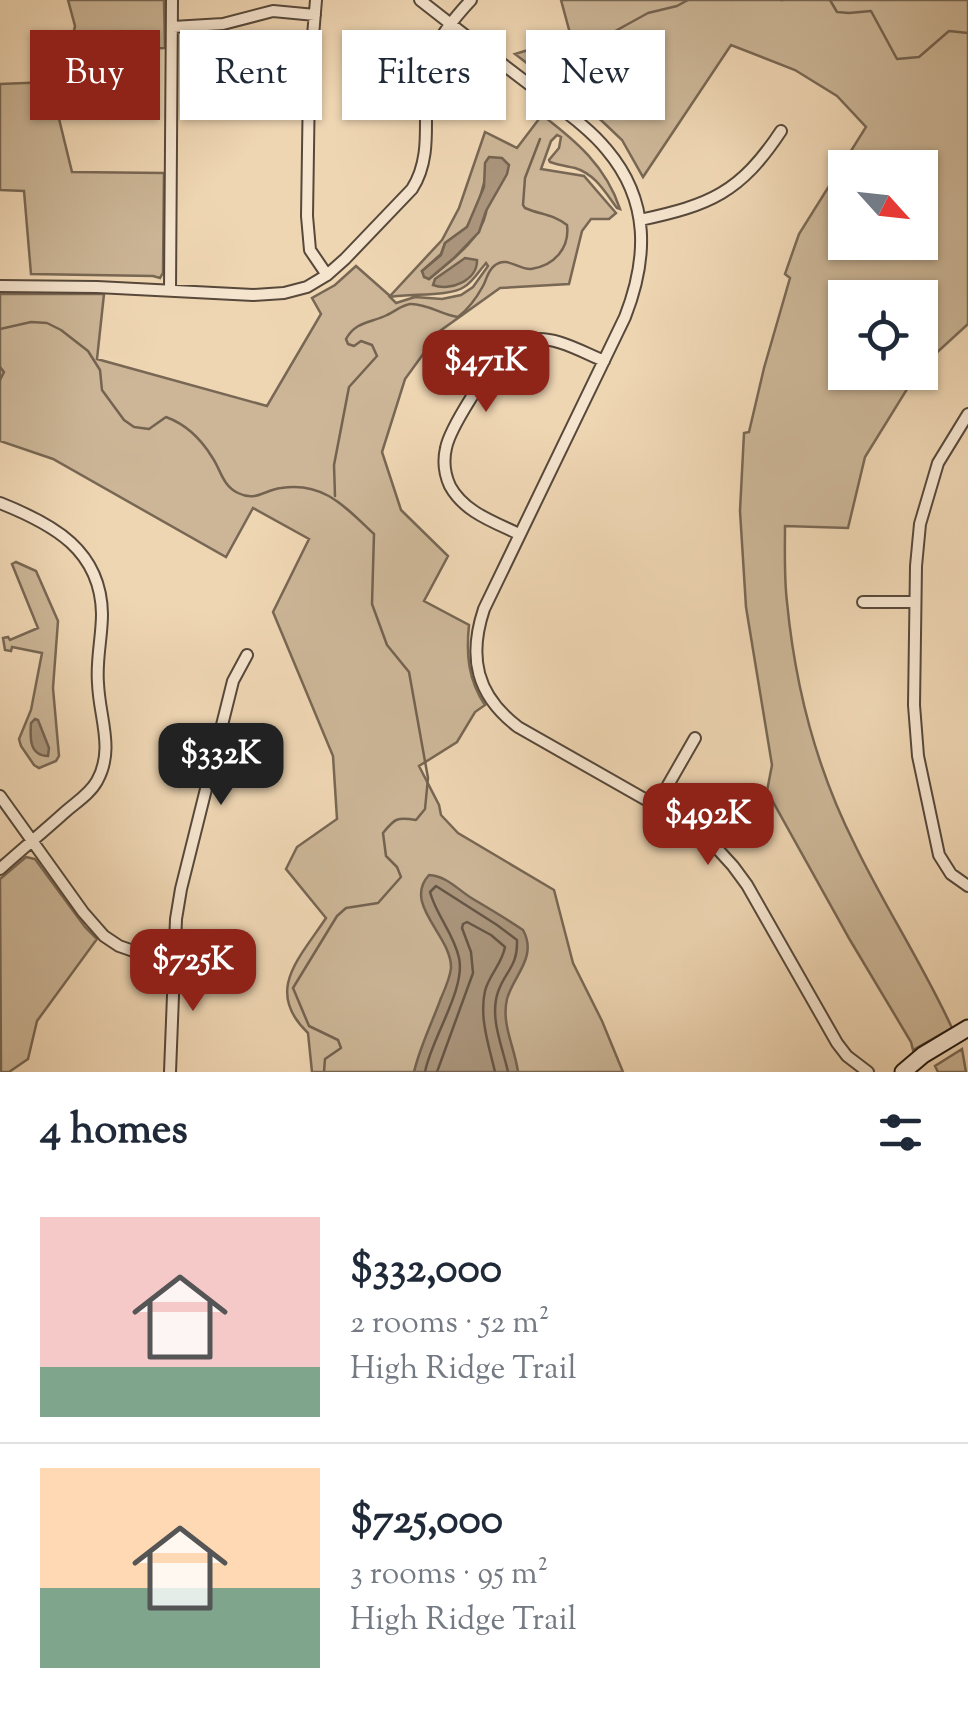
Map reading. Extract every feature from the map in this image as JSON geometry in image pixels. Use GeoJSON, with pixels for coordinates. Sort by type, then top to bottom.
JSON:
{"type":"FeatureCollection","features":[{"type":"Feature","properties":{"kind":"street"},"geometry":{"type":"LineString","coordinates":[[170,290],[172,0]]}},
{"type":"Feature","properties":{"kind":"street"},"geometry":{"type":"LineString","coordinates":[[316,0],[309,84],[307,216],[310,250],[327,275]]}},
{"type":"Feature","properties":{"kind":"street"},"geometry":{"type":"LineString","coordinates":[[420,0],[606,149],[630,191],[640,220],[638,284],[489,597],[475,653],[482,682],[506,718],[695,829],[733,866],[837,1043],[868,1072]]}},
{"type":"Feature","properties":{"kind":"street"},"geometry":{"type":"LineString","coordinates":[[0,286],[254,295],[307,288],[327,275],[422,174],[430,62],[435,48],[472,0]]}},
{"type":"Feature","properties":{"kind":"street"},"geometry":{"type":"LineString","coordinates":[[174,27],[223,24],[273,11],[314,15]]}},
{"type":"Feature","properties":{"kind":"street"},"geometry":{"type":"LineString","coordinates":[[640,220],[680,212],[719,196],[752,170],[780,131]]}},
{"type":"Feature","properties":{"kind":"street"},"geometry":{"type":"LineString","coordinates":[[519,534],[467,507],[452,489],[444,468],[450,435],[493,366],[528,340],[561,343],[604,361]]}},
{"type":"Feature","properties":{"kind":"street"},"geometry":{"type":"LineString","coordinates":[[968,414],[943,452],[926,498],[917,544],[914,705],[918,756],[939,855],[951,874],[968,886]]}},
{"type":"Feature","properties":{"kind":"street"},"geometry":{"type":"LineString","coordinates":[[0,504],[47,524],[76,547],[92,572],[102,607],[98,686],[106,736],[104,765],[92,789],[0,869]]}},
{"type":"Feature","properties":{"kind":"street"},"geometry":{"type":"LineString","coordinates":[[863,602],[915,602]]}},
{"type":"Feature","properties":{"kind":"street"},"geometry":{"type":"LineString","coordinates":[[170,1072],[176,918],[181,889],[233,680],[247,655]]}},
{"type":"Feature","properties":{"kind":"street"},"geometry":{"type":"LineString","coordinates":[[656,806],[694,738]]}},
{"type":"Feature","properties":{"kind":"street"},"geometry":{"type":"LineString","coordinates":[[0,796],[104,936],[131,950],[176,955]]}},
{"type":"Feature","properties":{"kind":"street"},"geometry":{"type":"LineString","coordinates":[[903,1072],[922,1055],[968,1028]]}},
{"type":"Feature","properties":{"kind":"shaded area"},"geometry":{"type":"Polygon","coordinates":[[[68,0],[164,0],[165,48],[160,48],[160,30],[74,30],[68,0]]]}},
{"type":"Feature","properties":{"kind":"shaded area"},"geometry":{"type":"Polygon","coordinates":[[[561,0],[968,0],[968,324],[938,352],[938,280],[828,280],[828,390],[906,390],[865,457],[848,528],[785,526],[785,583],[791,633],[802,696],[819,757],[855,845],[952,1028],[913,1050],[767,791],[772,765],[746,607],[740,511],[744,433],[749,432],[790,278],[785,274],[799,234],[828,188],[828,260],[938,260],[938,150],[852,150],[866,127],[837,96],[795,70],[731,45],[643,177],[622,140],[602,121],[665,120],[665,30],[569,30],[561,0]]]}},
{"type":"Feature","properties":{"kind":"shaded area"},"geometry":{"type":"Polygon","coordinates":[[[526,51],[526,62],[515,54],[526,51]]]}},
{"type":"Feature","properties":{"kind":"shaded area"},"geometry":{"type":"Polygon","coordinates":[[[30,83],[30,120],[59,120],[72,172],[164,173],[160,278],[31,274],[24,191],[0,190],[0,84],[30,83]]]}},
{"type":"Feature","properties":{"kind":"shaded area"},"geometry":{"type":"Polygon","coordinates":[[[538,120],[548,120],[598,167],[620,209],[588,175],[550,162],[559,148],[561,137],[557,135],[541,169],[584,176],[616,213],[609,219],[591,219],[582,231],[569,284],[500,288],[440,331],[405,379],[382,452],[401,510],[448,556],[424,601],[469,625],[470,666],[485,705],[475,712],[457,742],[419,766],[441,815],[458,833],[554,890],[573,963],[623,1072],[312,1072],[308,1033],[295,1018],[287,989],[297,961],[326,918],[286,869],[297,847],[337,819],[333,756],[273,612],[309,539],[253,508],[226,557],[53,459],[0,441],[0,294],[104,294],[97,359],[267,406],[321,314],[312,298],[335,285],[356,266],[390,296],[442,240],[459,208],[485,132],[517,148],[538,120]],[[487,172],[467,227],[445,243],[441,254],[422,271],[429,279],[478,233],[487,208],[487,172]],[[486,263],[470,282],[457,290],[390,297],[396,303],[415,297],[442,299],[461,295],[473,287],[488,266],[486,263]]]}},
{"type":"Feature","properties":{"kind":"shaded area"},"geometry":{"type":"Polygon","coordinates":[[[16,562],[36,571],[58,621],[53,688],[59,756],[39,768],[19,739],[31,710],[42,653],[12,647],[11,651],[5,650],[3,638],[10,640],[38,628],[12,564],[16,562]]]}},
{"type":"Feature","properties":{"kind":"shaded area"},"geometry":{"type":"Polygon","coordinates":[[[26,857],[35,859],[97,939],[37,1021],[28,1059],[9,1072],[1,1072],[0,879],[26,857]]]}},
{"type":"Feature","properties":{"kind":"shaded area"},"geometry":{"type":"Polygon","coordinates":[[[962,1049],[966,1072],[938,1072],[935,1066],[962,1049]]]}},
{"type":"Feature","properties":{"kind":"water"},"geometry":{"type":"Polygon","coordinates":[[[489,157],[502,158],[509,165],[479,232],[429,279],[424,277],[422,271],[441,255],[445,243],[467,227],[484,187],[489,157]]]}},
{"type":"Feature","properties":{"kind":"water"},"geometry":{"type":"Polygon","coordinates":[[[465,258],[477,260],[468,279],[447,287],[433,285],[435,279],[465,258]]]}},
{"type":"Feature","properties":{"kind":"water"},"geometry":{"type":"Polygon","coordinates":[[[35,719],[49,748],[48,756],[37,753],[32,745],[31,723],[35,719]]]}},
{"type":"Feature","properties":{"kind":"water"},"geometry":{"type":"Polygon","coordinates":[[[429,875],[447,881],[523,930],[528,949],[506,1008],[518,1072],[414,1072],[451,968],[421,897],[429,875]]]}},
{"type":"Feature","properties":{"kind":"waterway"},"geometry":{"type":"LineString","coordinates":[[617,30],[648,13],[688,0]]}},
{"type":"Feature","properties":{"kind":"waterway"},"geometry":{"type":"LineString","coordinates":[[830,0],[837,12],[871,11],[897,59],[919,57],[949,31],[968,33]]}},
{"type":"Feature","properties":{"kind":"waterway"},"geometry":{"type":"LineString","coordinates":[[335,496],[334,465],[349,387],[377,356],[372,345],[361,341],[354,346],[348,344],[350,333],[410,304],[458,317],[475,299],[494,266],[508,262],[531,269],[559,255],[566,241],[567,225],[523,205],[525,178],[540,139]]}},
{"type":"Feature","properties":{"kind":"waterway"},"geometry":{"type":"LineString","coordinates":[[0,329],[31,322],[47,323],[61,330],[88,351],[100,370],[102,390],[124,420],[134,427],[149,429],[166,417],[180,424],[203,444],[225,482],[238,493],[250,496],[281,488],[310,489],[333,499],[374,534],[372,604],[387,645],[409,672],[428,778],[425,809],[416,820],[397,820],[383,833],[386,856],[401,877],[378,903],[346,908],[337,916],[293,988],[309,1026],[338,1040],[341,1048],[325,1059],[324,1072]]}},
{"type":"Feature","properties":{"kind":"waterway"},"geometry":{"type":"LineString","coordinates":[[0,367],[4,372],[0,380]]}}]}
